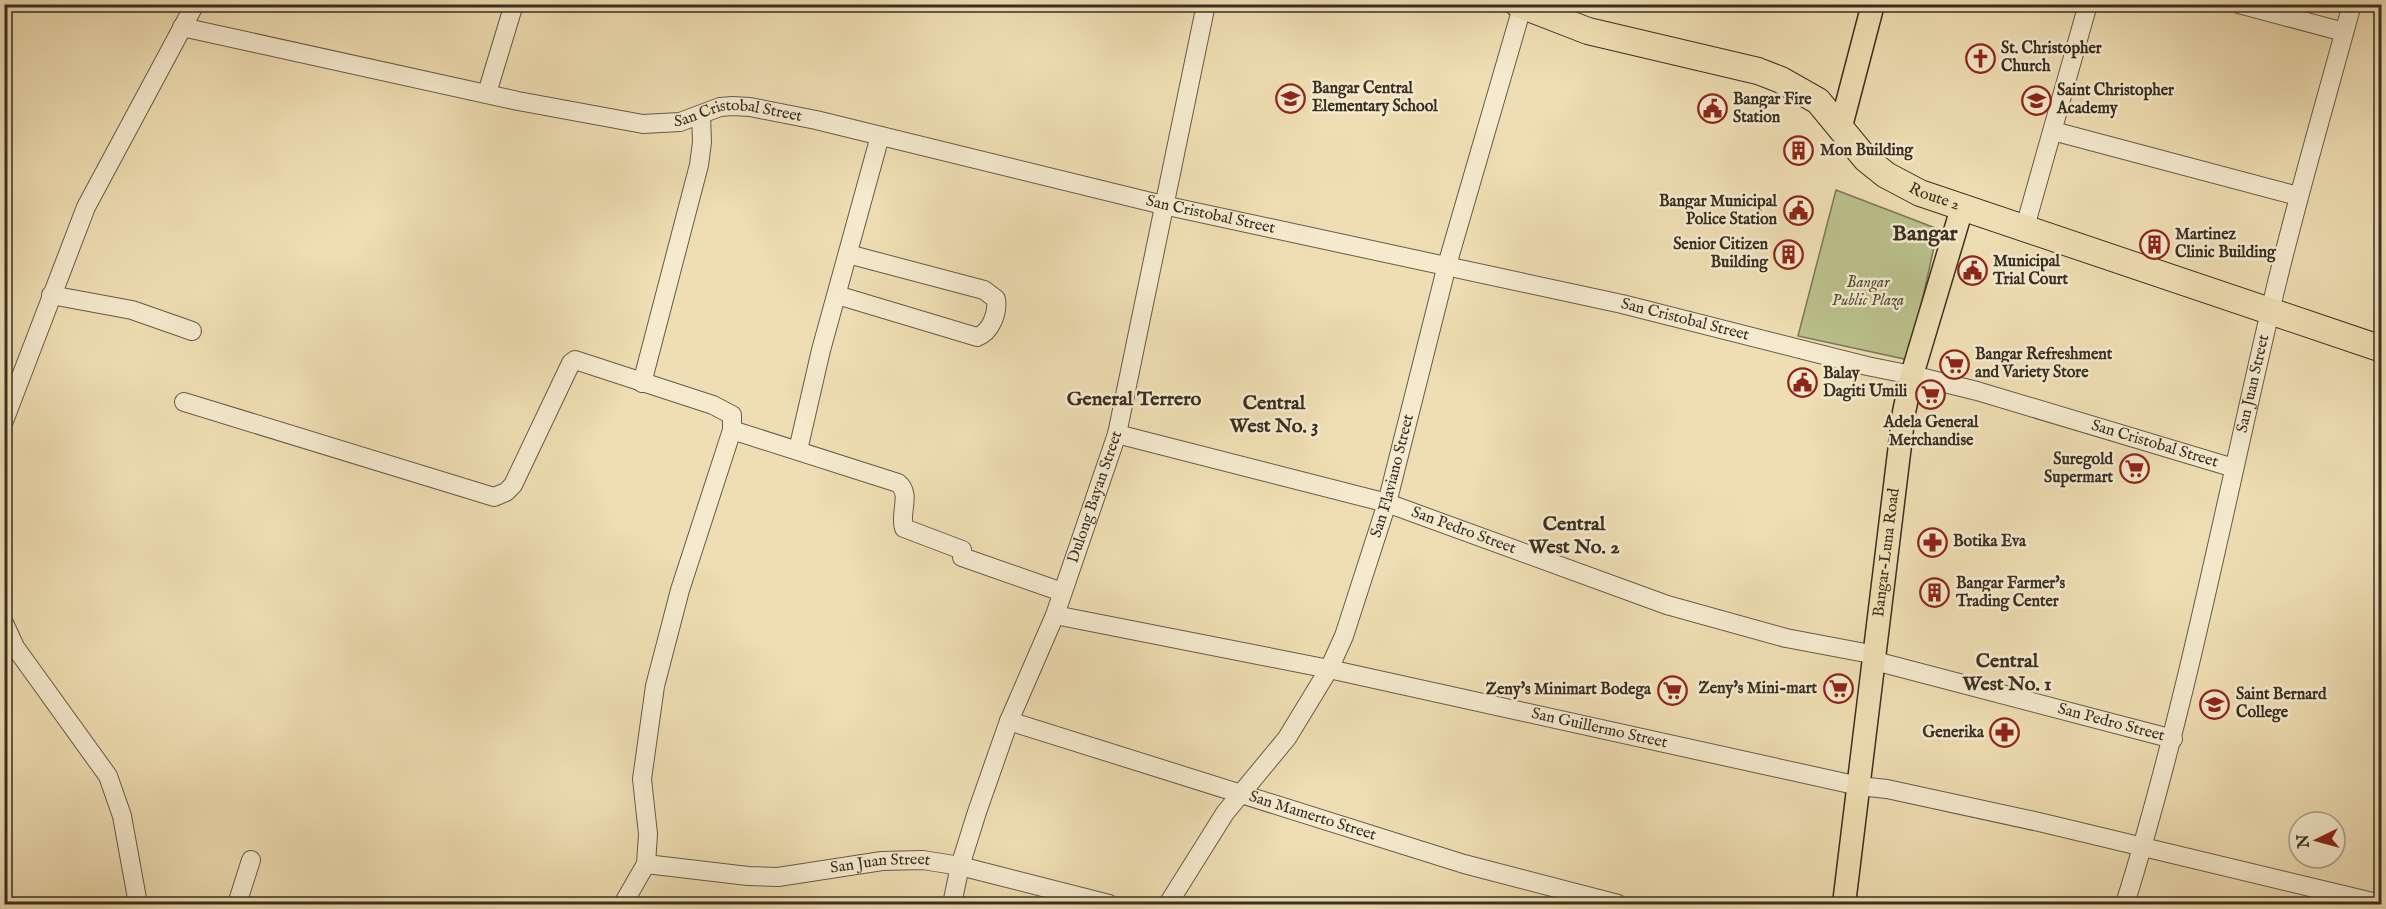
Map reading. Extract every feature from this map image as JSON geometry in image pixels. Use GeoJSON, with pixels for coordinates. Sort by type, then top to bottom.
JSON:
{"type":"FeatureCollection","features":[{"type":"Feature","properties":{"kind":"highway","name":"Route 2"},"geometry":{"type":"LineString","coordinates":[[1521,5],[1588,31],[1739,67],[1781,80],[1818,101],[1866,159],[1886,176],[1920,193],[2382,349]]}},
{"type":"Feature","properties":{"kind":"main road"},"geometry":{"type":"LineString","coordinates":[[1840,129],[1872,4]]}},
{"type":"Feature","properties":{"kind":"main road","name":"Bangar-Luna Road"},"geometry":{"type":"LineString","coordinates":[[1844,904],[1876,658],[1904,412],[1912,375],[1962,208]]}},
{"type":"Feature","properties":{"kind":"street"},"geometry":{"type":"LineString","coordinates":[[4,421],[86,207],[195,4]]}},
{"type":"Feature","properties":{"kind":"street"},"geometry":{"type":"LineString","coordinates":[[487,93],[514,4]]}},
{"type":"Feature","properties":{"kind":"street","name":"Dulong Bayan Street"},"geometry":{"type":"LineString","coordinates":[[952,904],[960,866],[1009,721],[1055,615],[1117,434],[1206,4]]}},
{"type":"Feature","properties":{"kind":"street"},"geometry":{"type":"LineString","coordinates":[[2025,227],[2088,4]]}},
{"type":"Feature","properties":{"kind":"street"},"geometry":{"type":"LineString","coordinates":[[2240,4],[2344,32]]}},
{"type":"Feature","properties":{"kind":"street","name":"San Juan Street"},"geometry":{"type":"LineString","coordinates":[[2125,904],[2173,739],[2298,196],[2352,4]]}},
{"type":"Feature","properties":{"kind":"street","name":"San Flaviano Street"},"geometry":{"type":"LineString","coordinates":[[1168,904],[1183,876],[1240,795],[1287,738],[1329,669],[1344,636],[1387,503],[1447,265],[1521,5]]}},
{"type":"Feature","properties":{"kind":"street","name":"San Cristobal Street"},"geometry":{"type":"LineString","coordinates":[[182,27],[643,124],[680,122],[720,107],[750,107],[880,135],[1163,205],[1622,304],[1848,362],[1977,391],[2234,468]]}},
{"type":"Feature","properties":{"kind":"street"},"geometry":{"type":"LineString","coordinates":[[642,383],[699,165],[702,115]]}},
{"type":"Feature","properties":{"kind":"street"},"geometry":{"type":"LineString","coordinates":[[2053,131],[2298,196]]}},
{"type":"Feature","properties":{"kind":"street"},"geometry":{"type":"LineString","coordinates":[[798,450],[880,135]]}},
{"type":"Feature","properties":{"kind":"street"},"geometry":{"type":"LineString","coordinates":[[837,295],[970,336],[984,334],[993,319],[996,299],[984,290],[848,254]]}},
{"type":"Feature","properties":{"kind":"street"},"geometry":{"type":"LineString","coordinates":[[51,295],[132,310],[192,331]]}},
{"type":"Feature","properties":{"kind":"street"},"geometry":{"type":"LineString","coordinates":[[184,402],[494,497],[501,495],[513,485],[573,361],[583,361],[728,412],[733,419],[732,430],[680,590],[655,686],[642,778],[648,834],[646,864],[624,904]]}},
{"type":"Feature","properties":{"kind":"street"},"geometry":{"type":"LineString","coordinates":[[732,430],[898,483],[903,487],[905,496],[904,528],[962,550],[962,557],[1062,592]]}},
{"type":"Feature","properties":{"kind":"street","name":"San Pedro Street"},"geometry":{"type":"LineString","coordinates":[[1117,434],[1387,503],[1667,605],[1786,638],[1876,658],[2173,739]]}},
{"type":"Feature","properties":{"kind":"street","name":"San Guillermo Street"},"geometry":{"type":"LineString","coordinates":[[1055,615],[1329,669],[1859,786],[1910,794],[2381,904]]}},
{"type":"Feature","properties":{"kind":"street"},"geometry":{"type":"LineString","coordinates":[[4,623],[15,647],[108,776],[122,816],[138,904]]}},
{"type":"Feature","properties":{"kind":"street","name":"San Mamerto Street"},"geometry":{"type":"LineString","coordinates":[[1009,721],[1464,864],[1618,904]]}},
{"type":"Feature","properties":{"kind":"street"},"geometry":{"type":"LineString","coordinates":[[237,904],[251,860]]}},
{"type":"Feature","properties":{"kind":"street","name":"San Juan Street"},"geometry":{"type":"LineString","coordinates":[[646,864],[778,877],[882,861],[923,860],[960,866],[1109,904]]}},
{"type":"Feature","properties":{"kind":"green space","name":"Bangar Public Plaza"},"geometry":{"type":"Polygon","coordinates":[[[1836,190],[1938,229],[1909,360],[1798,336],[1836,190]]]}},
{"type":"Feature","properties":{"kind":"place","name":"St. Christopher Church"},"geometry":{"type":"Point","coordinates":[1980,58]}},
{"type":"Feature","properties":{"kind":"place","name":"Bangar Central Elementary School"},"geometry":{"type":"Point","coordinates":[1291,98]}},
{"type":"Feature","properties":{"kind":"place","name":"Saint Christopher Academy"},"geometry":{"type":"Point","coordinates":[2036,100]}},
{"type":"Feature","properties":{"kind":"place","name":"Bangar Fire Station"},"geometry":{"type":"Point","coordinates":[1712,109]}},
{"type":"Feature","properties":{"kind":"place","name":"Mon Building"},"geometry":{"type":"Point","coordinates":[1799,151]}},
{"type":"Feature","properties":{"kind":"place","name":"Bangar Municipal Police Station"},"geometry":{"type":"Point","coordinates":[1798,211]}},
{"type":"Feature","properties":{"kind":"place","name":"Martinez Clinic Building"},"geometry":{"type":"Point","coordinates":[2154,244]}},
{"type":"Feature","properties":{"kind":"place","name":"Senior Citizen Building"},"geometry":{"type":"Point","coordinates":[1789,254]}},
{"type":"Feature","properties":{"kind":"place","name":"Municipal Trial Court"},"geometry":{"type":"Point","coordinates":[1972,271]}},
{"type":"Feature","properties":{"kind":"place","name":"Bangar Refreshment and Variety Store"},"geometry":{"type":"Point","coordinates":[1954,364]}},
{"type":"Feature","properties":{"kind":"place","name":"Balay Dagiti Umili"},"geometry":{"type":"Point","coordinates":[1802,383]}},
{"type":"Feature","properties":{"kind":"place","name":"Adela General Merchandise"},"geometry":{"type":"Point","coordinates":[1931,395]}},
{"type":"Feature","properties":{"kind":"place","name":"Suregold Supermart"},"geometry":{"type":"Point","coordinates":[2134,469]}},
{"type":"Feature","properties":{"kind":"place","name":"Botika Eva"},"geometry":{"type":"Point","coordinates":[1932,542]}},
{"type":"Feature","properties":{"kind":"place","name":"Bangar Farmer's Trading Center"},"geometry":{"type":"Point","coordinates":[1935,593]}},
{"type":"Feature","properties":{"kind":"place","name":"Zeny's Mini-mart"},"geometry":{"type":"Point","coordinates":[1838,689]}},
{"type":"Feature","properties":{"kind":"place","name":"Zeny's Minimart Bodega"},"geometry":{"type":"Point","coordinates":[1672,690]}},
{"type":"Feature","properties":{"kind":"place","name":"Saint Bernard College"},"geometry":{"type":"Point","coordinates":[2215,704]}},
{"type":"Feature","properties":{"kind":"place","name":"Generika"},"geometry":{"type":"Point","coordinates":[2005,733]}},
{"type":"Feature","properties":{"kind":"district","name":"Bangar"},"geometry":{"type":"Point","coordinates":[1925,234]}},
{"type":"Feature","properties":{"kind":"district","name":"General Terrero"},"geometry":{"type":"Point","coordinates":[1134,399]}},
{"type":"Feature","properties":{"kind":"district","name":"Central West No. 3"},"geometry":{"type":"Point","coordinates":[1274,414]}},
{"type":"Feature","properties":{"kind":"district","name":"Central West No. 2"},"geometry":{"type":"Point","coordinates":[1574,536]}},
{"type":"Feature","properties":{"kind":"district","name":"Central West No. 1"},"geometry":{"type":"Point","coordinates":[2007,672]}}]}
